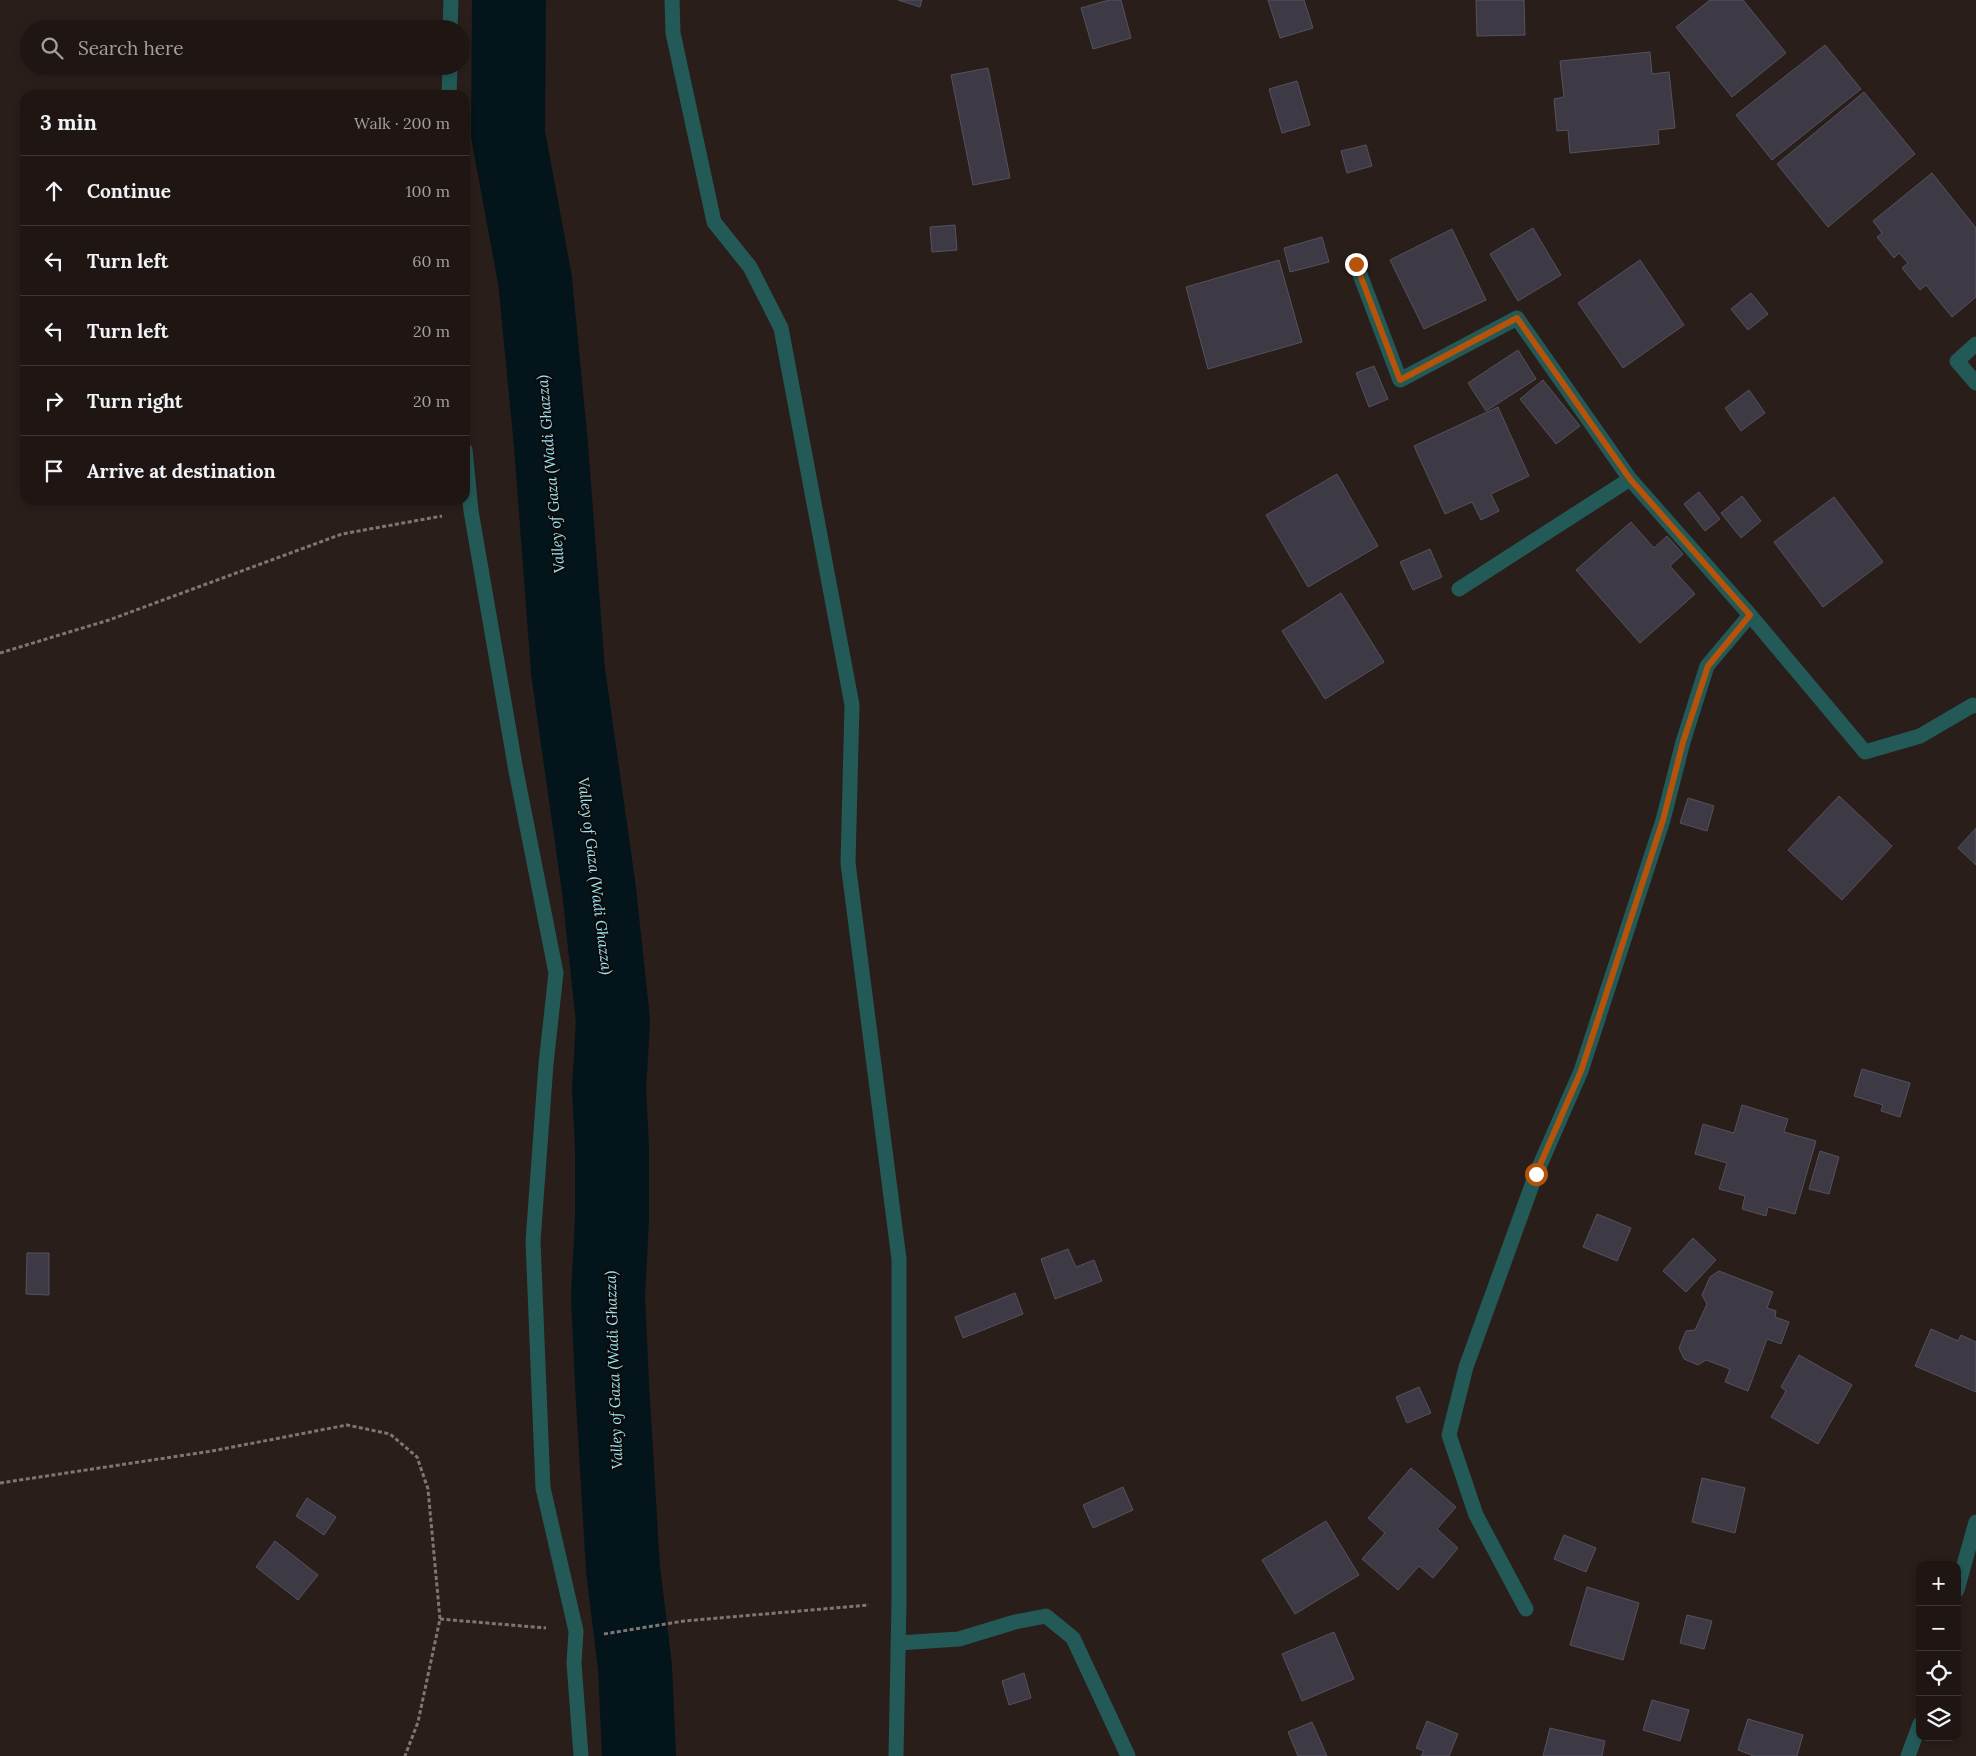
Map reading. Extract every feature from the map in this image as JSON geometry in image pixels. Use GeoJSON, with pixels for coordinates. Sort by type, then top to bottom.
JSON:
{"type":"FeatureCollection","features":[{"type":"Feature","properties":{"kind":"street"},"geometry":{"type":"LineString","coordinates":[[450,20],[451,0]]}},
{"type":"Feature","properties":{"kind":"street"},"geometry":{"type":"LineString","coordinates":[[672,0],[673,33],[714,222],[750,268],[781,328],[852,705],[848,863],[898,1259],[899,1602],[896,1756]]}},
{"type":"Feature","properties":{"kind":"street"},"geometry":{"type":"LineString","coordinates":[[449,90],[450,75]]}},
{"type":"Feature","properties":{"kind":"street"},"geometry":{"type":"LineString","coordinates":[[1356,264],[1400,380],[1517,318],[1630,479],[1750,615],[1865,752],[1920,736],[1973,705],[1976,706]]}},
{"type":"Feature","properties":{"kind":"street"},"geometry":{"type":"LineString","coordinates":[[1976,344],[1957,361],[1976,383]]}},
{"type":"Feature","properties":{"kind":"street"},"geometry":{"type":"LineString","coordinates":[[1459,589],[1630,479]]}},
{"type":"Feature","properties":{"kind":"street"},"geometry":{"type":"LineString","coordinates":[[470,501],[516,771],[556,973],[546,1064],[533,1240],[543,1488],[576,1631],[574,1663],[581,1756]]}},
{"type":"Feature","properties":{"kind":"street"},"geometry":{"type":"LineString","coordinates":[[1526,1609],[1476,1515],[1449,1435],[1466,1367],[1536,1174],[1581,1071],[1663,820],[1683,742],[1708,666],[1750,615]]}},
{"type":"Feature","properties":{"kind":"street"},"geometry":{"type":"LineString","coordinates":[[1961,1576],[1976,1522]]}},
{"type":"Feature","properties":{"kind":"street"},"geometry":{"type":"LineString","coordinates":[[898,1642],[958,1640],[1015,1622],[1046,1616],[1073,1638],[1128,1756]]}},
{"type":"Feature","properties":{"kind":"street"},"geometry":{"type":"LineString","coordinates":[[1908,1756],[1916,1735]]}},
{"type":"Feature","properties":{"kind":"path"},"geometry":{"type":"LineString","coordinates":[[0,653],[109,620],[342,534],[471,511]]}},
{"type":"Feature","properties":{"kind":"path"},"geometry":{"type":"LineString","coordinates":[[0,1483],[212,1451],[347,1425],[390,1434],[417,1457],[428,1488],[440,1618],[418,1722],[404,1756]]}},
{"type":"Feature","properties":{"kind":"path"},"geometry":{"type":"LineString","coordinates":[[600,1635],[684,1621],[899,1602]]}},
{"type":"Feature","properties":{"kind":"path"},"geometry":{"type":"LineString","coordinates":[[440,1618],[576,1631]]}},
{"type":"Feature","properties":{"kind":"building"},"geometry":{"type":"Polygon","coordinates":[[[898,0],[922,0],[920,7],[898,0]]]}},
{"type":"Feature","properties":{"kind":"building"},"geometry":{"type":"Polygon","coordinates":[[[1109,0],[1121,0],[1131,38],[1093,49],[1081,8],[1109,0]]]}},
{"type":"Feature","properties":{"kind":"building"},"geometry":{"type":"Polygon","coordinates":[[[1268,0],[1304,0],[1313,28],[1280,38],[1268,0]]]}},
{"type":"Feature","properties":{"kind":"building"},"geometry":{"type":"Polygon","coordinates":[[[1476,0],[1524,0],[1525,35],[1477,36],[1476,0]]]}},
{"type":"Feature","properties":{"kind":"building"},"geometry":{"type":"Polygon","coordinates":[[[1710,0],[1743,0],[1786,53],[1732,97],[1676,27],[1710,0]]]}},
{"type":"Feature","properties":{"kind":"building"},"geometry":{"type":"Polygon","coordinates":[[[1825,45],[1861,89],[1772,160],[1736,115],[1825,45]]]}},
{"type":"Feature","properties":{"kind":"building"},"geometry":{"type":"Polygon","coordinates":[[[1650,52],[1652,74],[1669,72],[1675,128],[1658,130],[1659,144],[1570,153],[1568,130],[1557,131],[1554,99],[1564,97],[1560,61],[1650,52]]]}},
{"type":"Feature","properties":{"kind":"building"},"geometry":{"type":"Polygon","coordinates":[[[988,68],[1010,178],[973,185],[951,75],[988,68]]]}},
{"type":"Feature","properties":{"kind":"building"},"geometry":{"type":"Polygon","coordinates":[[[1297,81],[1310,125],[1282,133],[1269,89],[1297,81]]]}},
{"type":"Feature","properties":{"kind":"building"},"geometry":{"type":"Polygon","coordinates":[[[1864,92],[1915,154],[1828,227],[1777,164],[1864,92]]]}},
{"type":"Feature","properties":{"kind":"building"},"geometry":{"type":"Polygon","coordinates":[[[1366,145],[1372,166],[1347,173],[1341,151],[1366,145]]]}},
{"type":"Feature","properties":{"kind":"building"},"geometry":{"type":"Polygon","coordinates":[[[1932,173],[1976,228],[1976,297],[1952,317],[1926,285],[1920,290],[1902,268],[1908,263],[1899,253],[1894,258],[1877,237],[1882,233],[1873,221],[1932,173]]]}},
{"type":"Feature","properties":{"kind":"building"},"geometry":{"type":"Polygon","coordinates":[[[955,225],[957,250],[932,252],[930,227],[955,225]]]}},
{"type":"Feature","properties":{"kind":"building"},"geometry":{"type":"Polygon","coordinates":[[[1533,228],[1561,275],[1518,301],[1490,254],[1533,228]]]}},
{"type":"Feature","properties":{"kind":"building"},"geometry":{"type":"Polygon","coordinates":[[[1452,229],[1486,300],[1424,329],[1390,260],[1452,229]]]}},
{"type":"Feature","properties":{"kind":"building"},"geometry":{"type":"Polygon","coordinates":[[[1322,237],[1329,262],[1290,272],[1284,248],[1322,237]]]}},
{"type":"Feature","properties":{"kind":"building"},"geometry":{"type":"Polygon","coordinates":[[[1279,260],[1302,342],[1208,369],[1186,287],[1279,260]]]}},
{"type":"Feature","properties":{"kind":"building"},"geometry":{"type":"Polygon","coordinates":[[[1640,260],[1684,325],[1623,368],[1578,303],[1640,260]]]}},
{"type":"Feature","properties":{"kind":"building"},"geometry":{"type":"Polygon","coordinates":[[[1751,293],[1768,314],[1748,330],[1731,309],[1751,293]]]}},
{"type":"Feature","properties":{"kind":"building"},"geometry":{"type":"Polygon","coordinates":[[[1518,350],[1536,379],[1486,411],[1468,383],[1518,350]]]}},
{"type":"Feature","properties":{"kind":"building"},"geometry":{"type":"Polygon","coordinates":[[[1374,366],[1388,399],[1369,407],[1356,373],[1374,366]]]}},
{"type":"Feature","properties":{"kind":"building"},"geometry":{"type":"Polygon","coordinates":[[[1543,380],[1580,426],[1556,444],[1520,399],[1543,380]]]}},
{"type":"Feature","properties":{"kind":"building"},"geometry":{"type":"Polygon","coordinates":[[[1749,390],[1765,413],[1741,431],[1725,408],[1749,390]]]}},
{"type":"Feature","properties":{"kind":"building"},"geometry":{"type":"Polygon","coordinates":[[[1498,407],[1529,476],[1491,494],[1499,511],[1481,520],[1472,502],[1445,514],[1414,446],[1498,407]]]}},
{"type":"Feature","properties":{"kind":"building"},"geometry":{"type":"Polygon","coordinates":[[[1337,474],[1378,546],[1308,587],[1266,515],[1337,474]]]}},
{"type":"Feature","properties":{"kind":"building"},"geometry":{"type":"Polygon","coordinates":[[[1699,492],[1720,519],[1705,531],[1684,504],[1699,492]]]}},
{"type":"Feature","properties":{"kind":"building"},"geometry":{"type":"Polygon","coordinates":[[[1742,496],[1761,521],[1741,538],[1721,513],[1742,496]]]}},
{"type":"Feature","properties":{"kind":"building"},"geometry":{"type":"Polygon","coordinates":[[[1834,497],[1883,562],[1823,607],[1774,542],[1834,497]]]}},
{"type":"Feature","properties":{"kind":"building"},"geometry":{"type":"Polygon","coordinates":[[[1631,522],[1654,548],[1667,536],[1683,554],[1670,566],[1695,594],[1640,643],[1576,570],[1631,522]]]}},
{"type":"Feature","properties":{"kind":"building"},"geometry":{"type":"Polygon","coordinates":[[[1430,549],[1442,577],[1413,590],[1400,562],[1430,549]]]}},
{"type":"Feature","properties":{"kind":"building"},"geometry":{"type":"Polygon","coordinates":[[[1341,593],[1384,662],[1325,699],[1282,631],[1341,593]]]}},
{"type":"Feature","properties":{"kind":"building"},"geometry":{"type":"Polygon","coordinates":[[[1839,796],[1892,846],[1842,900],[1788,850],[1839,796]]]}},
{"type":"Feature","properties":{"kind":"building"},"geometry":{"type":"Polygon","coordinates":[[[1688,798],[1714,806],[1707,831],[1680,823],[1688,798]]]}},
{"type":"Feature","properties":{"kind":"building"},"geometry":{"type":"Polygon","coordinates":[[[1976,828],[1976,865],[1958,848],[1976,828]]]}},
{"type":"Feature","properties":{"kind":"building"},"geometry":{"type":"Polygon","coordinates":[[[1862,1069],[1910,1083],[1900,1117],[1881,1111],[1883,1105],[1854,1096],[1862,1069]]]}},
{"type":"Feature","properties":{"kind":"building"},"geometry":{"type":"Polygon","coordinates":[[[1742,1105],[1788,1119],[1784,1132],[1816,1141],[1795,1214],[1768,1207],[1766,1216],[1742,1209],[1745,1196],[1719,1189],[1727,1163],[1695,1154],[1703,1124],[1734,1133],[1742,1105]]]}},
{"type":"Feature","properties":{"kind":"building"},"geometry":{"type":"Polygon","coordinates":[[[1820,1151],[1839,1157],[1829,1194],[1809,1189],[1820,1151]]]}},
{"type":"Feature","properties":{"kind":"building"},"geometry":{"type":"Polygon","coordinates":[[[1597,1214],[1631,1228],[1617,1261],[1583,1247],[1597,1214]]]}},
{"type":"Feature","properties":{"kind":"building"},"geometry":{"type":"Polygon","coordinates":[[[1693,1238],[1716,1260],[1686,1292],[1663,1271],[1693,1238]]]}},
{"type":"Feature","properties":{"kind":"building"},"geometry":{"type":"Polygon","coordinates":[[[1068,1249],[1076,1267],[1094,1260],[1102,1281],[1055,1299],[1041,1259],[1068,1249]]]}},
{"type":"Feature","properties":{"kind":"building"},"geometry":{"type":"Polygon","coordinates":[[[27,1253],[49,1253],[49,1295],[26,1294],[27,1253]]]}},
{"type":"Feature","properties":{"kind":"building"},"geometry":{"type":"Polygon","coordinates":[[[1719,1271],[1773,1292],[1767,1308],[1776,1311],[1775,1317],[1789,1322],[1781,1344],[1767,1339],[1748,1391],[1725,1382],[1730,1369],[1706,1360],[1698,1365],[1684,1359],[1679,1348],[1686,1331],[1695,1330],[1707,1304],[1702,1295],[1710,1277],[1719,1271]]]}},
{"type":"Feature","properties":{"kind":"building"},"geometry":{"type":"Polygon","coordinates":[[[1015,1293],[1023,1314],[963,1338],[955,1317],[1015,1293]]]}},
{"type":"Feature","properties":{"kind":"building"},"geometry":{"type":"Polygon","coordinates":[[[1931,1329],[1958,1341],[1961,1335],[1976,1342],[1976,1392],[1915,1366],[1931,1329]]]}},
{"type":"Feature","properties":{"kind":"building"},"geometry":{"type":"Polygon","coordinates":[[[1799,1355],[1852,1385],[1818,1444],[1771,1417],[1786,1391],[1781,1387],[1799,1355]]]}},
{"type":"Feature","properties":{"kind":"building"},"geometry":{"type":"Polygon","coordinates":[[[1419,1387],[1431,1413],[1407,1423],[1396,1397],[1419,1387]]]}},
{"type":"Feature","properties":{"kind":"building"},"geometry":{"type":"Polygon","coordinates":[[[1411,1468],[1456,1507],[1437,1529],[1458,1548],[1433,1578],[1419,1566],[1398,1590],[1362,1559],[1385,1533],[1368,1518],[1411,1468]]]}},
{"type":"Feature","properties":{"kind":"building"},"geometry":{"type":"Polygon","coordinates":[[[1702,1478],[1745,1488],[1735,1533],[1692,1522],[1702,1478]]]}},
{"type":"Feature","properties":{"kind":"building"},"geometry":{"type":"Polygon","coordinates":[[[1123,1487],[1133,1510],[1093,1528],[1083,1505],[1123,1487]]]}},
{"type":"Feature","properties":{"kind":"building"},"geometry":{"type":"Polygon","coordinates":[[[307,1498],[336,1517],[324,1535],[296,1516],[307,1498]]]}},
{"type":"Feature","properties":{"kind":"building"},"geometry":{"type":"Polygon","coordinates":[[[1326,1521],[1359,1575],[1295,1614],[1262,1560],[1326,1521]]]}},
{"type":"Feature","properties":{"kind":"building"},"geometry":{"type":"Polygon","coordinates":[[[1564,1535],[1596,1548],[1586,1572],[1554,1559],[1564,1535]]]}},
{"type":"Feature","properties":{"kind":"building"},"geometry":{"type":"Polygon","coordinates":[[[275,1541],[318,1575],[298,1600],[256,1567],[275,1541]]]}},
{"type":"Feature","properties":{"kind":"building"},"geometry":{"type":"Polygon","coordinates":[[[1587,1587],[1639,1603],[1623,1660],[1570,1645],[1587,1587]]]}},
{"type":"Feature","properties":{"kind":"building"},"geometry":{"type":"Polygon","coordinates":[[[1687,1615],[1712,1621],[1704,1649],[1680,1643],[1687,1615]]]}},
{"type":"Feature","properties":{"kind":"building"},"geometry":{"type":"Polygon","coordinates":[[[1334,1632],[1354,1679],[1302,1701],[1282,1654],[1334,1632]]]}},
{"type":"Feature","properties":{"kind":"building"},"geometry":{"type":"Polygon","coordinates":[[[1024,1673],[1031,1698],[1009,1705],[1002,1681],[1024,1673]]]}},
{"type":"Feature","properties":{"kind":"building"},"geometry":{"type":"Polygon","coordinates":[[[1652,1700],[1689,1710],[1680,1741],[1643,1730],[1652,1700]]]}},
{"type":"Feature","properties":{"kind":"building"},"geometry":{"type":"Polygon","coordinates":[[[1748,1719],[1803,1735],[1797,1756],[1752,1756],[1738,1750],[1748,1719]]]}},
{"type":"Feature","properties":{"kind":"building"},"geometry":{"type":"Polygon","coordinates":[[[1427,1721],[1458,1734],[1449,1756],[1421,1756],[1424,1751],[1416,1748],[1427,1721]]]}},
{"type":"Feature","properties":{"kind":"building"},"geometry":{"type":"Polygon","coordinates":[[[1312,1722],[1327,1756],[1298,1756],[1288,1732],[1312,1722]]]}},
{"type":"Feature","properties":{"kind":"building"},"geometry":{"type":"Polygon","coordinates":[[[1550,1728],[1605,1741],[1602,1756],[1543,1756],[1550,1728]]]}},
{"type":"Feature","properties":{"kind":"waterway","name":"Valley of Gaza (Wadi Ghazza)"},"geometry":{"type":"LineString","coordinates":[[509,0],[508,134],[535,280],[551,445],[568,671],[599,890],[613,1021],[609,1089],[612,1148],[612,1219],[608,1297],[623,1569],[635,1667],[639,1756]]}},
{"type":"Feature","properties":{"kind":"route"},"geometry":{"type":"LineString","coordinates":[[1356,264],[1400,380],[1517,318],[1630,479],[1750,615],[1708,666],[1683,742],[1663,820],[1581,1071],[1536,1174]]}}]}
